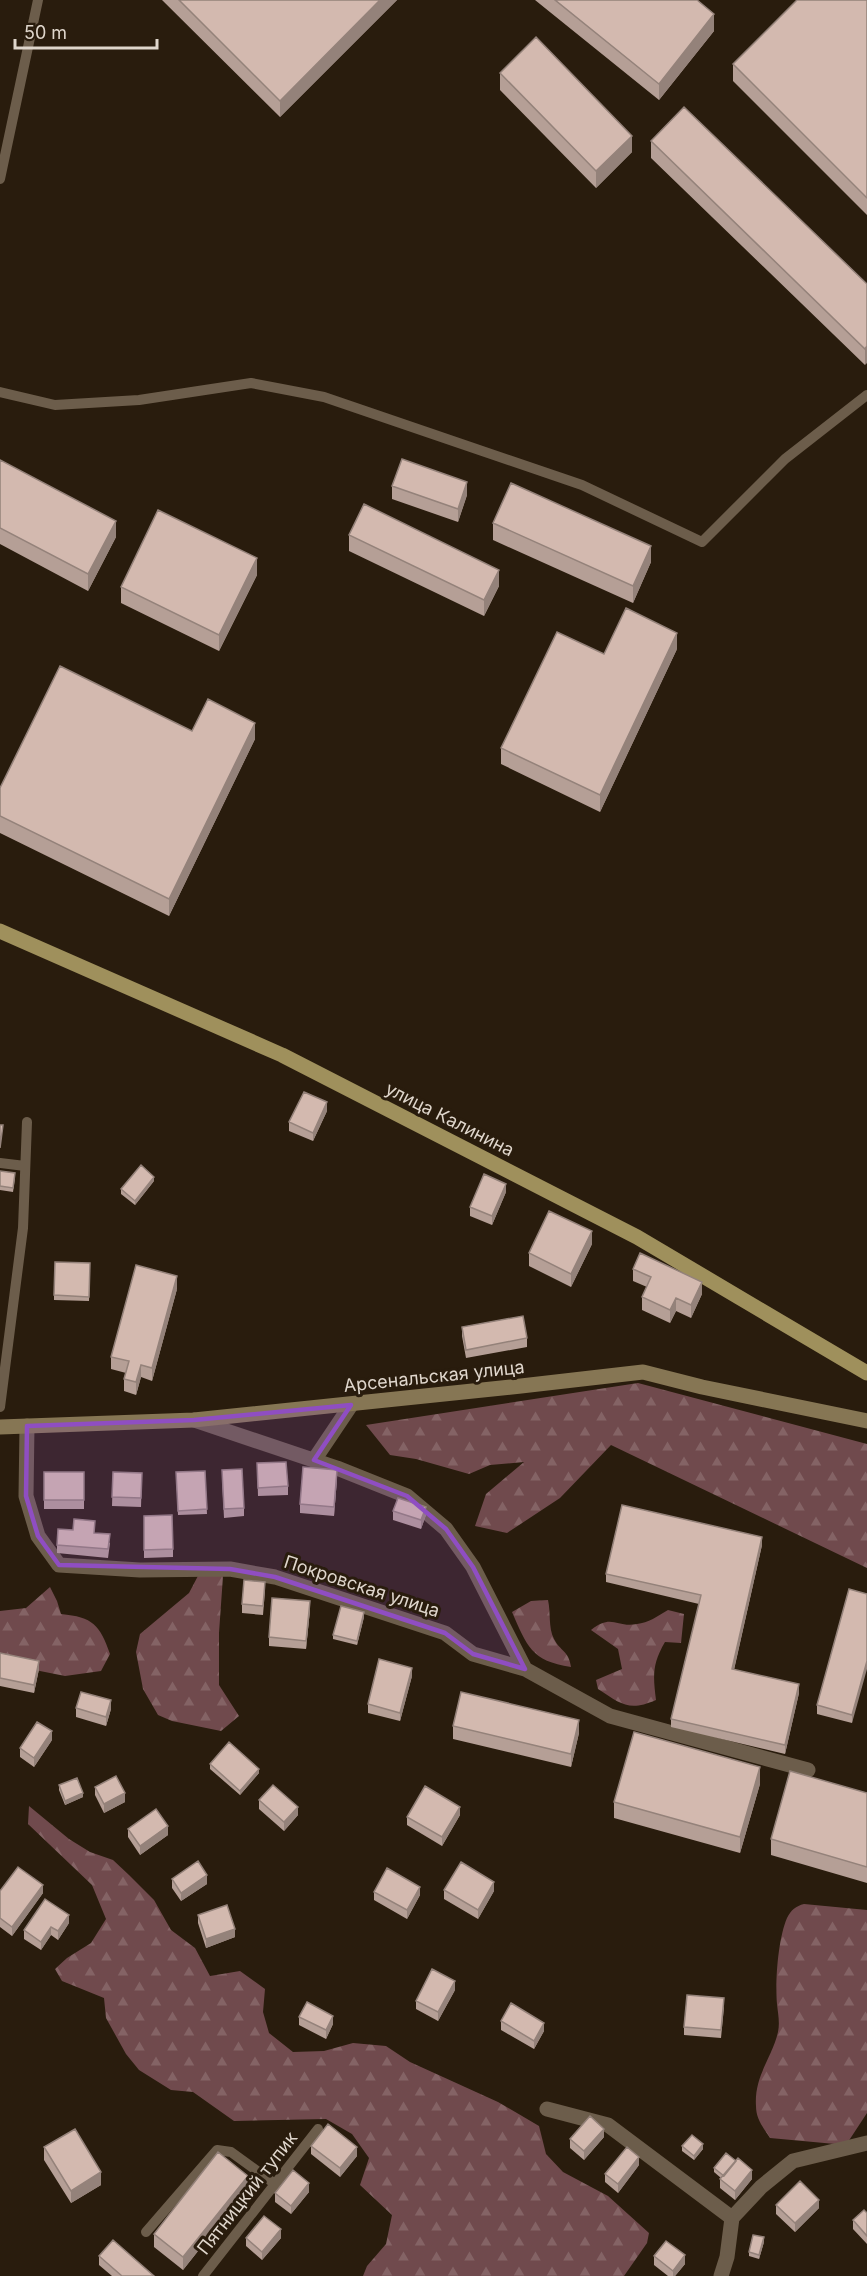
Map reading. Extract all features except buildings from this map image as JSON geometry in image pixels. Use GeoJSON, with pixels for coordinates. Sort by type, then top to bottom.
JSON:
{"type":"FeatureCollection","features":[{"type":"Feature","properties":{"kind":"main road","name":"улица Калинина"},"geometry":{"type":"LineString","coordinates":[[0,931],[292,1060],[637,1237],[867,1373]]}},
{"type":"Feature","properties":{"kind":"street","name":"Арсенальская улица"},"geometry":{"type":"LineString","coordinates":[[0,1427],[194,1420],[643,1372],[702,1387],[867,1421]]}},
{"type":"Feature","properties":{"kind":"street"},"geometry":{"type":"LineString","coordinates":[[314,1460],[351,1405]]}},
{"type":"Feature","properties":{"kind":"street"},"geometry":{"type":"LineString","coordinates":[[194,1420],[314,1460],[407,1496],[446,1529],[473,1567],[525,1669]]}},
{"type":"Feature","properties":{"kind":"street","name":"Покровская улица"},"geometry":{"type":"LineString","coordinates":[[27,1426],[26,1496],[38,1536],[59,1565],[140,1570],[230,1569],[275,1577],[445,1634],[473,1654],[525,1669],[610,1716],[808,1770]]}},
{"type":"Feature","properties":{"kind":"street"},"geometry":{"type":"LineString","coordinates":[[547,2109],[608,2125],[732,2218]]}},
{"type":"Feature","properties":{"kind":"street"},"geometry":{"type":"LineString","coordinates":[[721,2276],[727,2258],[732,2218],[761,2187],[793,2161],[867,2143]]}},
{"type":"Feature","properties":{"kind":"lane"},"geometry":{"type":"LineString","coordinates":[[0,179],[38,0]]}},
{"type":"Feature","properties":{"kind":"lane"},"geometry":{"type":"LineString","coordinates":[[0,392],[55,405],[139,400],[251,383],[324,397],[582,485],[702,542],[785,459],[867,395]]}},
{"type":"Feature","properties":{"kind":"lane"},"geometry":{"type":"LineString","coordinates":[[0,1407],[23,1228],[27,1122]]}},
{"type":"Feature","properties":{"kind":"lane"},"geometry":{"type":"LineString","coordinates":[[0,1163],[26,1166]]}},
{"type":"Feature","properties":{"kind":"lane","name":"Пятницкий тупик"},"geometry":{"type":"LineString","coordinates":[[203,2276],[318,2129]]}},
{"type":"Feature","properties":{"kind":"lane"},"geometry":{"type":"LineString","coordinates":[[146,2232],[217,2150],[231,2152],[275,2184]]}},
{"type":"Feature","properties":{"kind":"highlighted area"},"geometry":{"type":"Polygon","coordinates":[[[351,1405],[314,1460],[407,1496],[446,1529],[473,1567],[525,1669],[473,1654],[445,1633],[275,1577],[230,1569],[59,1565],[38,1536],[26,1496],[27,1426],[194,1420],[351,1405]]]}},
{"type":"Feature","properties":{"kind":"green space"},"geometry":{"type":"Polygon","coordinates":[[[638,1383],[867,1444],[867,1568],[611,1445],[560,1498],[507,1533],[475,1526],[486,1494],[524,1462],[490,1465],[469,1474],[416,1459],[390,1455],[366,1425],[638,1383]]]}},
{"type":"Feature","properties":{"kind":"green space"},"geometry":{"type":"Polygon","coordinates":[[[199,1574],[223,1576],[219,1633],[219,1685],[239,1716],[221,1731],[172,1721],[158,1715],[143,1689],[136,1652],[140,1634],[189,1593],[199,1574]]]}},
{"type":"Feature","properties":{"kind":"green space"},"geometry":{"type":"Polygon","coordinates":[[[50,1587],[61,1614],[81,1617],[99,1629],[110,1654],[101,1671],[65,1676],[40,1671],[0,1658],[0,1611],[26,1608],[50,1587]]]}},
{"type":"Feature","properties":{"kind":"green space"},"geometry":{"type":"Polygon","coordinates":[[[548,1600],[552,1634],[556,1643],[566,1654],[571,1667],[547,1661],[532,1650],[512,1612],[531,1601],[548,1600]]]}},
{"type":"Feature","properties":{"kind":"green space"},"geometry":{"type":"Polygon","coordinates":[[[668,1610],[684,1614],[681,1643],[665,1642],[661,1650],[654,1670],[656,1700],[647,1704],[625,1705],[598,1689],[596,1680],[622,1669],[618,1649],[591,1630],[604,1622],[630,1625],[641,1623],[668,1610]]]}},
{"type":"Feature","properties":{"kind":"green space"},"geometry":{"type":"Polygon","coordinates":[[[29,1806],[69,1839],[90,1852],[113,1860],[129,1875],[154,1900],[171,1930],[195,1948],[210,1976],[240,1971],[265,1989],[263,2012],[269,2033],[293,2052],[324,2051],[353,2043],[386,2046],[410,2062],[498,2102],[539,2126],[546,2154],[563,2172],[608,2196],[649,2233],[647,2243],[624,2276],[363,2276],[367,2266],[386,2244],[392,2215],[360,2185],[369,2158],[352,2134],[326,2119],[234,2121],[193,2092],[171,2090],[139,2070],[126,2054],[106,2018],[104,1998],[62,1981],[55,1969],[67,1958],[91,1943],[106,1919],[92,1885],[28,1824],[29,1806]]]}},
{"type":"Feature","properties":{"kind":"green space"},"geometry":{"type":"Polygon","coordinates":[[[804,1904],[867,1910],[867,2113],[846,2145],[770,2138],[760,2123],[756,2111],[756,2095],[760,2076],[779,2028],[776,1984],[781,1937],[790,1913],[796,1907],[804,1904]]]}}]}
